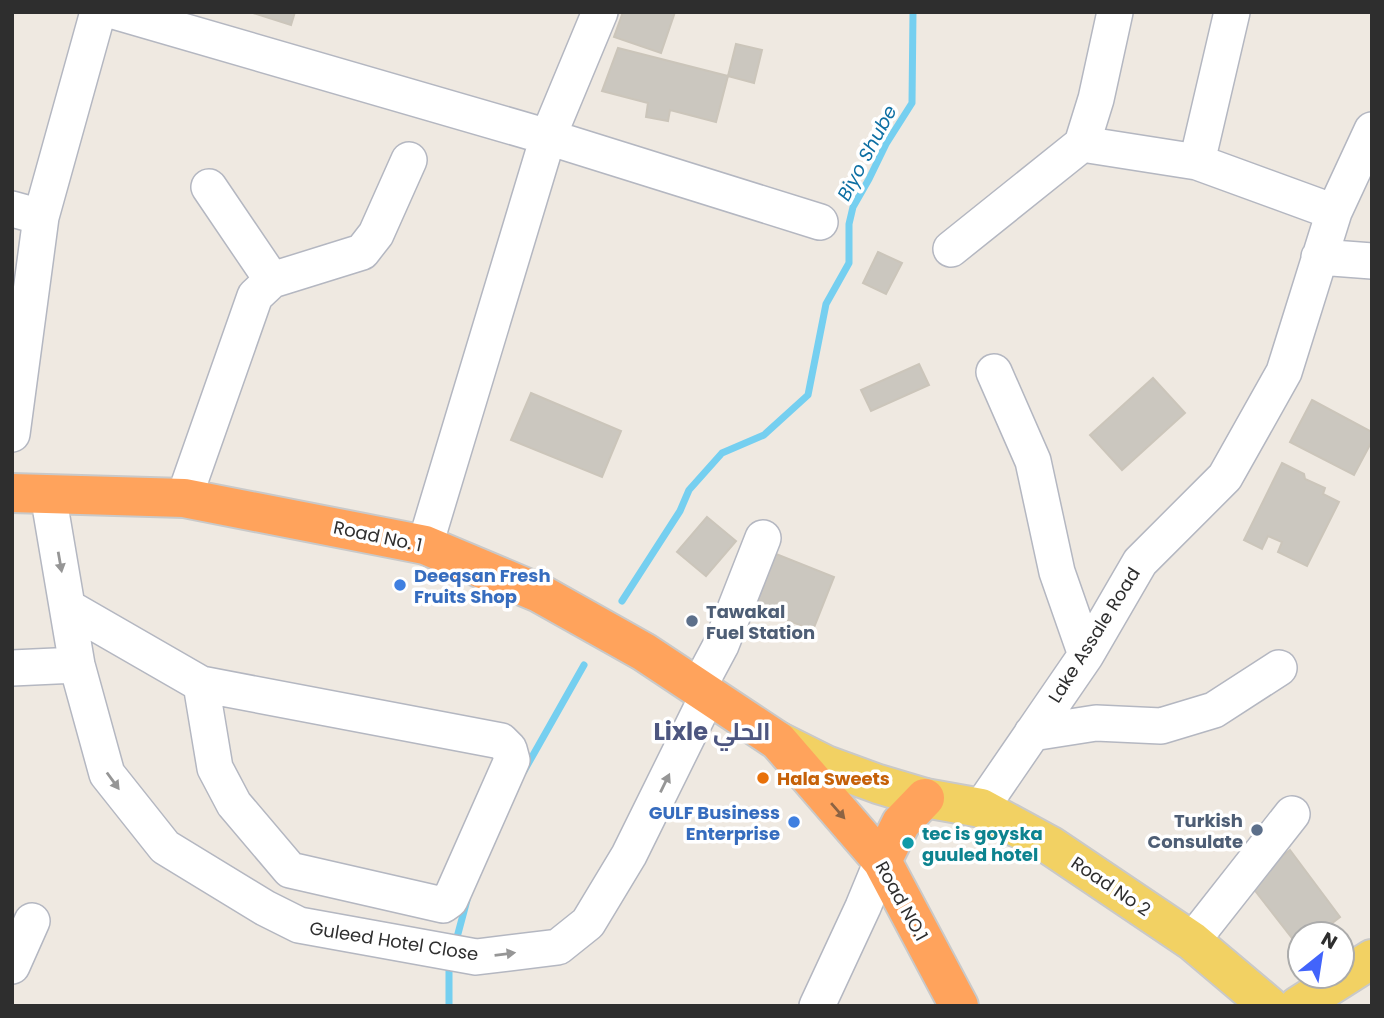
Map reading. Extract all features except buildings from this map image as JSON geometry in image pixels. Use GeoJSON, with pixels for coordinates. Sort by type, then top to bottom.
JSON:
{"type":"FeatureCollection","features":[{"type":"Feature","properties":{"kind":"highway","name":"Road No. 1"},"geometry":{"type":"LineString","coordinates":[[30,494],[184,498],[425,545],[539,593],[644,652],[778,741]]}},
{"type":"Feature","properties":{"kind":"highway","name":"Road NO.1"},"geometry":{"type":"LineString","coordinates":[[778,741],[882,861],[959,1006]]}},
{"type":"Feature","properties":{"kind":"highway"},"geometry":{"type":"LineString","coordinates":[[882,861],[901,823],[925,798]]}},
{"type":"Feature","properties":{"kind":"main road","name":"Road No 2"},"geometry":{"type":"LineString","coordinates":[[778,741],[826,765],[925,798],[981,808],[1051,846],[1192,941],[1269,1006]]}},
{"type":"Feature","properties":{"kind":"main road"},"geometry":{"type":"LineString","coordinates":[[1298,1006],[1372,959]]}},
{"type":"Feature","properties":{"kind":"street"},"geometry":{"type":"LineString","coordinates":[[12,434],[27,213],[98,12]]}},
{"type":"Feature","properties":{"kind":"street"},"geometry":{"type":"LineString","coordinates":[[117,12],[548,137],[820,222]]}},
{"type":"Feature","properties":{"kind":"street"},"geometry":{"type":"LineString","coordinates":[[425,545],[548,137],[600,12]]}},
{"type":"Feature","properties":{"kind":"street"},"geometry":{"type":"LineString","coordinates":[[951,249],[1082,144],[1096,99],[1115,12]]}},
{"type":"Feature","properties":{"kind":"street"},"geometry":{"type":"LineString","coordinates":[[1197,162],[1232,12]]}},
{"type":"Feature","properties":{"kind":"street","name":"Lake Assale Road"},"geometry":{"type":"LineString","coordinates":[[981,808],[1086,655],[1140,562],[1224,477],[1284,372],[1318,257],[1372,130]]}},
{"type":"Feature","properties":{"kind":"street"},"geometry":{"type":"LineString","coordinates":[[1082,144],[1197,162],[1335,212]]}},
{"type":"Feature","properties":{"kind":"street"},"geometry":{"type":"LineString","coordinates":[[184,498],[255,296],[272,279],[362,251],[376,234],[409,160]]}},
{"type":"Feature","properties":{"kind":"street"},"geometry":{"type":"LineString","coordinates":[[209,187],[272,279]]}},
{"type":"Feature","properties":{"kind":"street"},"geometry":{"type":"LineString","coordinates":[[1318,257],[1372,261]]}},
{"type":"Feature","properties":{"kind":"street"},"geometry":{"type":"LineString","coordinates":[[994,372],[1033,461],[1057,572],[1086,655]]}},
{"type":"Feature","properties":{"kind":"street","name":"Guleed Hotel Close"},"geometry":{"type":"LineString","coordinates":[[30,494],[69,608],[77,666],[107,774],[165,846],[265,908],[299,925],[476,957],[558,947],[588,923],[629,855],[703,692],[763,538]]}},
{"type":"Feature","properties":{"kind":"street"},"geometry":{"type":"LineString","coordinates":[[69,608],[201,684],[501,741],[509,749],[512,760],[450,900],[443,905],[290,870],[234,804],[215,768],[201,684]]}},
{"type":"Feature","properties":{"kind":"street"},"geometry":{"type":"LineString","coordinates":[[12,668],[77,666]]}},
{"type":"Feature","properties":{"kind":"street"},"geometry":{"type":"LineString","coordinates":[[1032,733],[1096,723],[1161,726],[1214,710],[1279,668]]}},
{"type":"Feature","properties":{"kind":"street"},"geometry":{"type":"LineString","coordinates":[[1192,941],[1292,814]]}},
{"type":"Feature","properties":{"kind":"street"},"geometry":{"type":"LineString","coordinates":[[817,1006],[882,861]]}},
{"type":"Feature","properties":{"kind":"street"},"geometry":{"type":"LineString","coordinates":[[265,908],[290,870]]}},
{"type":"Feature","properties":{"kind":"street"},"geometry":{"type":"LineString","coordinates":[[12,966],[32,921]]}},
{"type":"Feature","properties":{"kind":"waterway","name":"Biyo Shube"},"geometry":{"type":"LineString","coordinates":[[622,601],[680,511],[689,490],[722,453],[764,435],[808,395],[826,304],[849,263],[849,224],[853,207],[886,144],[912,103],[913,12]]}},
{"type":"Feature","properties":{"kind":"waterway"},"geometry":{"type":"LineString","coordinates":[[524,771],[584,665]]}},
{"type":"Feature","properties":{"kind":"waterway"},"geometry":{"type":"LineString","coordinates":[[456,941],[467,900]]}},
{"type":"Feature","properties":{"kind":"waterway","name":"Biyo Shube"},"geometry":{"type":"LineString","coordinates":[[449,966],[449,1006]]}},
{"type":"Feature","properties":{"kind":"place","name":"Deeqsan Fresh Fruits Shop"},"geometry":{"type":"Point","coordinates":[400,585]}},
{"type":"Feature","properties":{"kind":"place","name":"Tawakal Fuel Station"},"geometry":{"type":"Point","coordinates":[692,621]}},
{"type":"Feature","properties":{"kind":"place","name":"Hala Sweets"},"geometry":{"type":"Point","coordinates":[763,778]}},
{"type":"Feature","properties":{"kind":"place","name":"GULF Business Enterprise"},"geometry":{"type":"Point","coordinates":[794,822]}},
{"type":"Feature","properties":{"kind":"place","name":"Turkish Consulate"},"geometry":{"type":"Point","coordinates":[1257,830]}},
{"type":"Feature","properties":{"kind":"place","name":"tec is goyska guuled hotel"},"geometry":{"type":"Point","coordinates":[908,843]}},
{"type":"Feature","properties":{"kind":"district","name":"Lixle الحلي"},"geometry":{"type":"Point","coordinates":[712,731]}}]}
